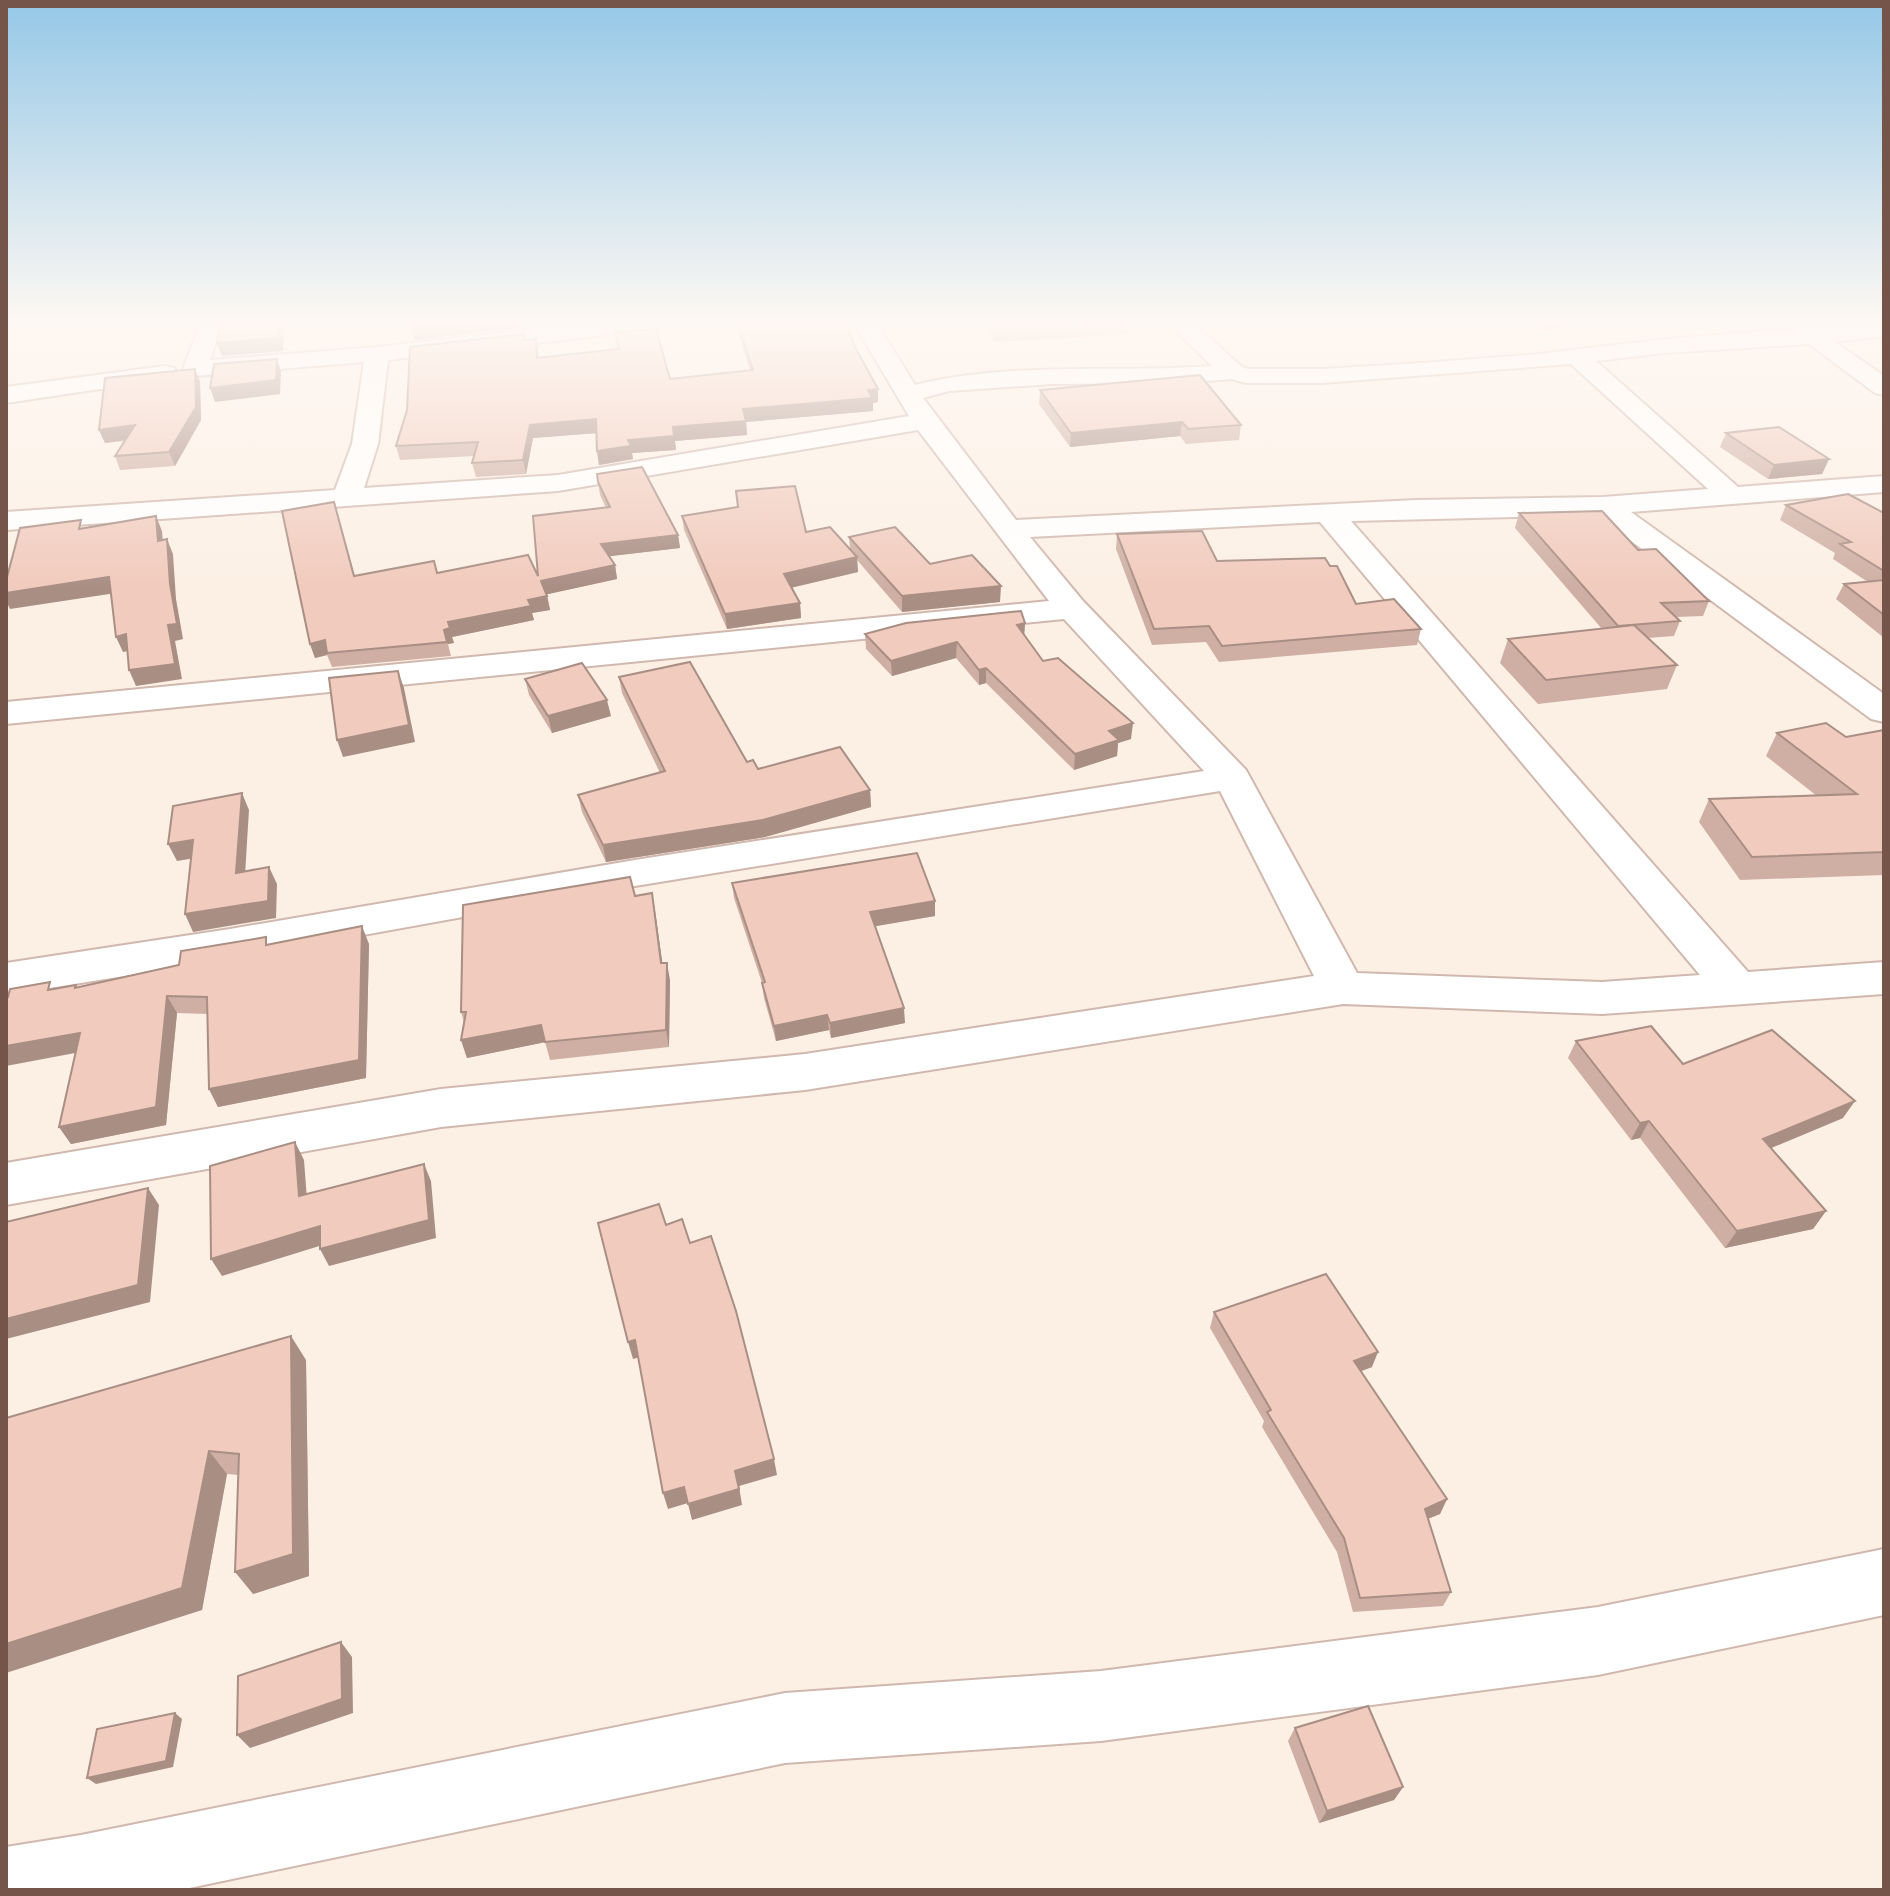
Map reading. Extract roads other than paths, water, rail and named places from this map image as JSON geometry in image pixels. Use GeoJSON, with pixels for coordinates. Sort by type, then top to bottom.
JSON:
{"type":"FeatureCollection","features":[{"type":"Feature","properties":{"kind":"street"},"geometry":{"type":"LineString","coordinates":[[347,497],[365,444],[369,410]]}},
{"type":"Feature","properties":{"kind":"street"},"geometry":{"type":"LineString","coordinates":[[919,410],[1072,608],[1232,778],[1343,988]]}},
{"type":"Feature","properties":{"kind":"street"},"geometry":{"type":"LineString","coordinates":[[1637,410],[1733,497]]}},
{"type":"Feature","properties":{"kind":"street"},"geometry":{"type":"LineString","coordinates":[[6,521],[558,483],[925,421]]}},
{"type":"Feature","properties":{"kind":"street"},"geometry":{"type":"LineString","coordinates":[[1008,529],[1328,513],[1603,506],[1884,484]]}},
{"type":"Feature","properties":{"kind":"street"},"geometry":{"type":"LineString","coordinates":[[1603,506],[1884,711]]}},
{"type":"Feature","properties":{"kind":"street"},"geometry":{"type":"LineString","coordinates":[[1328,513],[1737,989]]}},
{"type":"Feature","properties":{"kind":"street"},"geometry":{"type":"LineString","coordinates":[[6,713],[1072,608]]}},
{"type":"Feature","properties":{"kind":"street"},"geometry":{"type":"LineString","coordinates":[[6,979],[246,941],[635,873],[1232,778]]}},
{"type":"Feature","properties":{"kind":"street"},"geometry":{"type":"LineString","coordinates":[[6,1184],[441,1108],[805,1072],[1343,988],[1602,998],[1884,978]]}},
{"type":"Feature","properties":{"kind":"street"},"geometry":{"type":"LineString","coordinates":[[6,1885],[97,1870],[785,1728],[1101,1706],[1598,1641],[1884,1582]]}}]}
